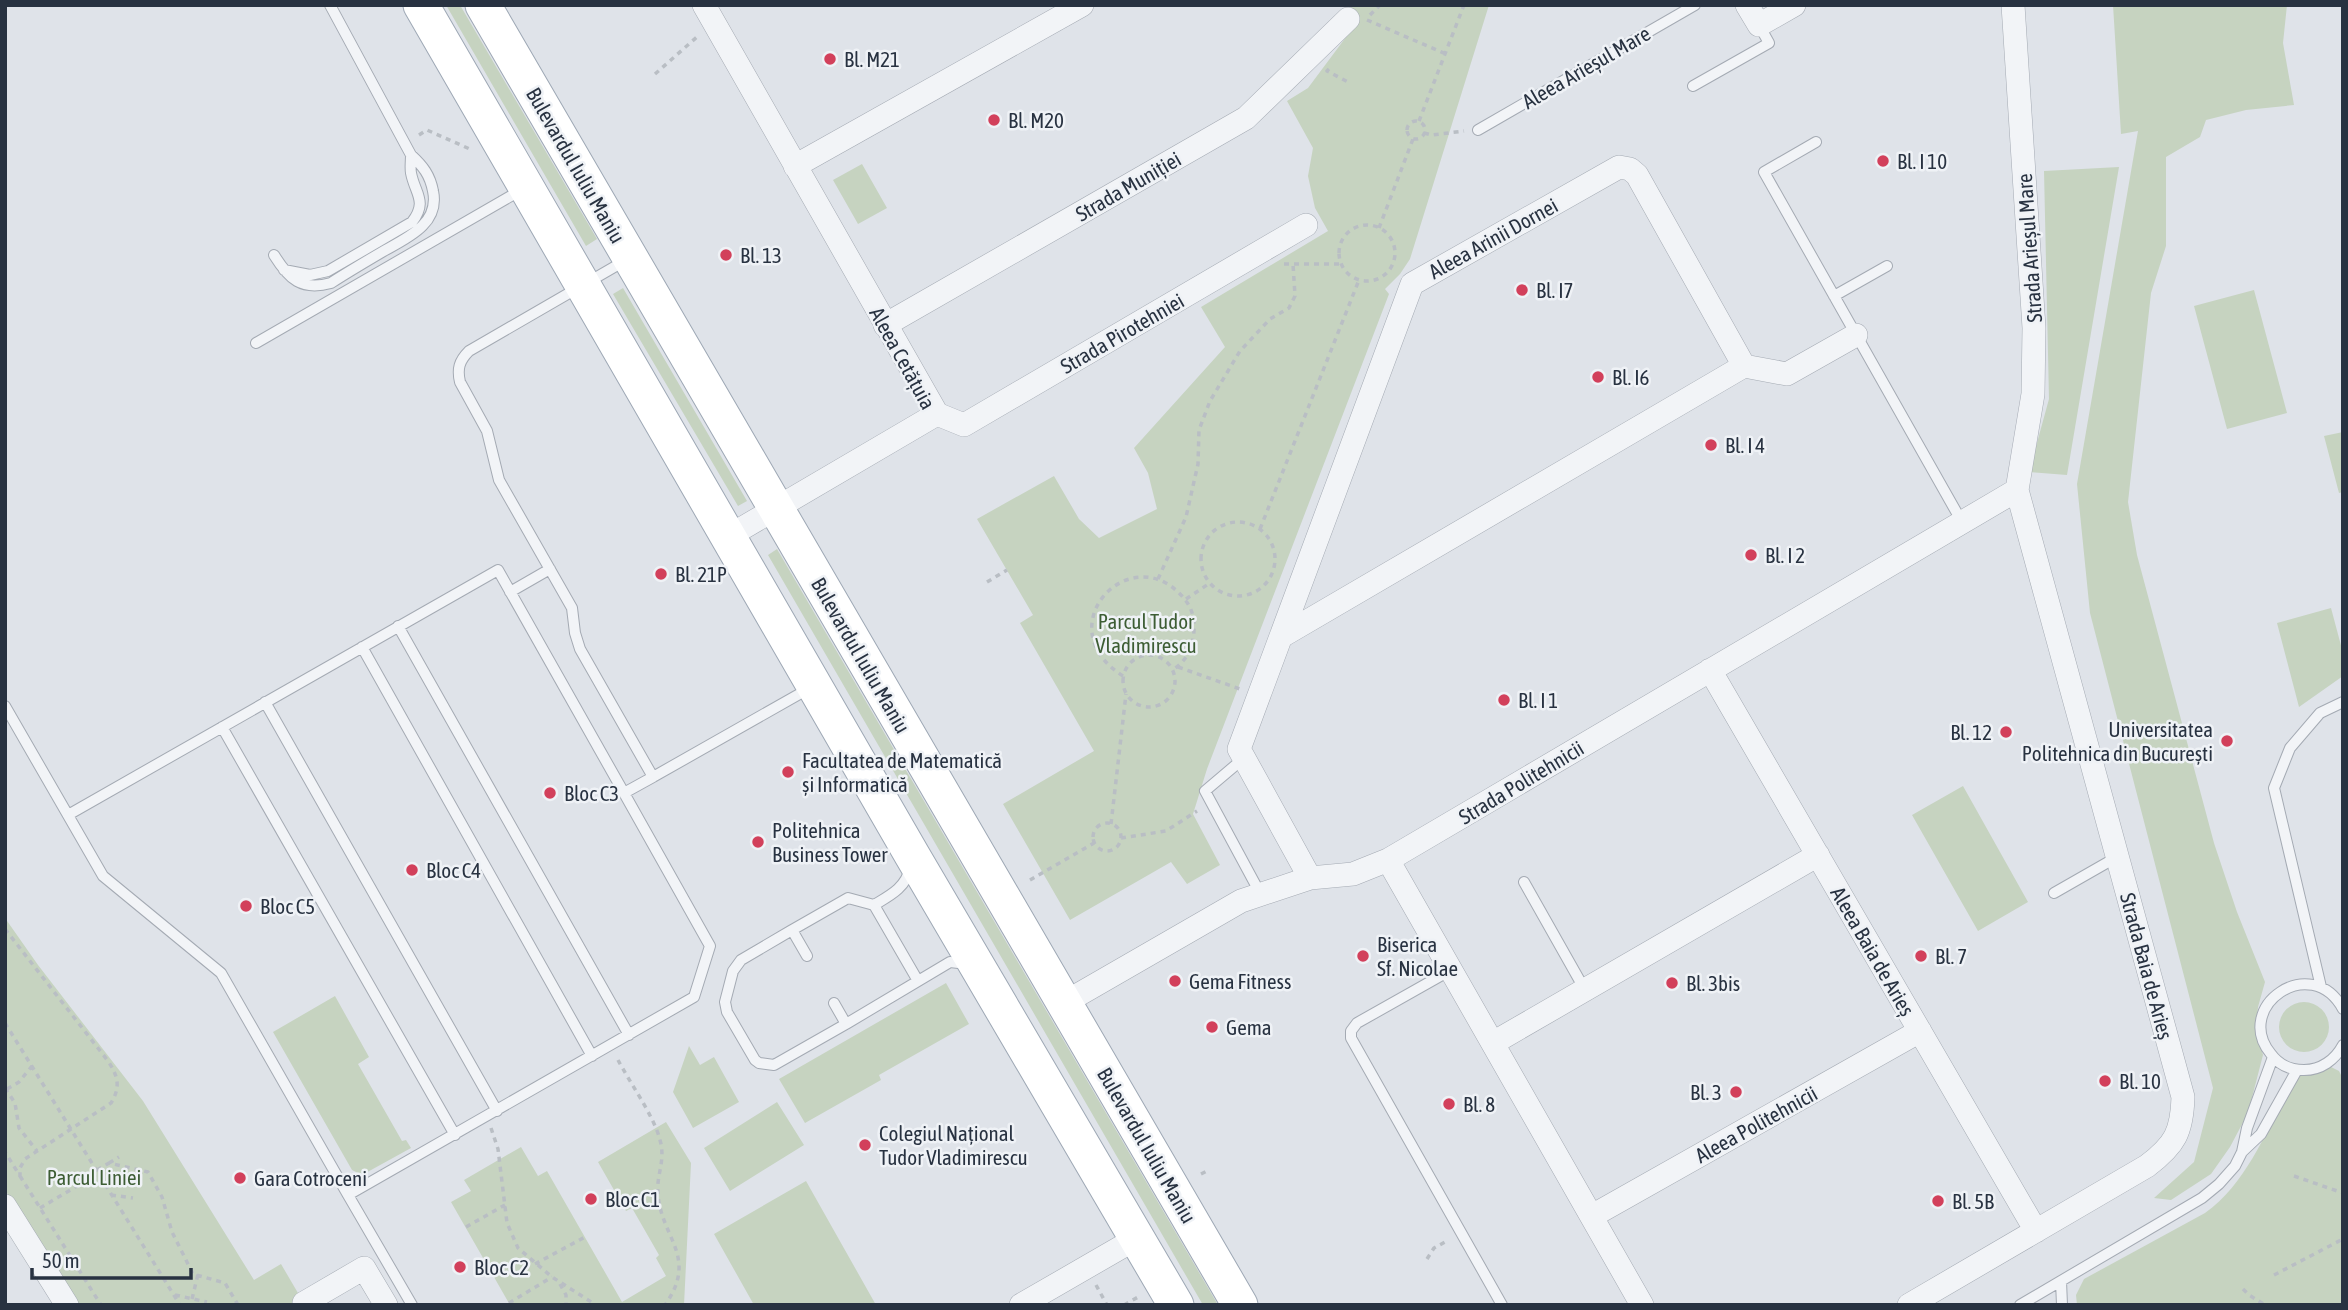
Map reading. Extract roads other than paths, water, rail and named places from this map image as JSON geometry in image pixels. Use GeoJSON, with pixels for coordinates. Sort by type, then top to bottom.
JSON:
{"type":"FeatureCollection","features":[{"type":"Feature","properties":{"kind":"main road"},"geometry":{"type":"LineString","coordinates":[[421,5],[912,855],[1176,1305]]}},
{"type":"Feature","properties":{"kind":"main road","name":"Bulevardul Iuliu Maniu"},"geometry":{"type":"LineString","coordinates":[[483,5],[1240,1305]]}},
{"type":"Feature","properties":{"kind":"street"},"geometry":{"type":"LineString","coordinates":[[795,166],[1082,5]]}},
{"type":"Feature","properties":{"kind":"street"},"geometry":{"type":"LineString","coordinates":[[1747,5],[1759,25],[1794,5]]}},
{"type":"Feature","properties":{"kind":"street","name":"Strada Arieșul Mare"},"geometry":{"type":"LineString","coordinates":[[2013,5],[2034,328],[2033,394],[2017,490]]}},
{"type":"Feature","properties":{"kind":"street","name":"Aleea Cetățuia"},"geometry":{"type":"LineString","coordinates":[[708,14],[937,414],[729,536]]}},
{"type":"Feature","properties":{"kind":"street","name":"Strada Muniției"},"geometry":{"type":"LineString","coordinates":[[886,325],[1247,118],[1357,19]]}},
{"type":"Feature","properties":{"kind":"street","name":"Aleea Arinii Dornei"},"geometry":{"type":"LineString","coordinates":[[1244,758],[1239,749],[1412,284],[1619,167],[1630,169],[1637,175],[1744,366]]}},
{"type":"Feature","properties":{"kind":"street","name":"Strada Pirotehniei"},"geometry":{"type":"LineString","coordinates":[[937,414],[964,425],[1306,225]]}},
{"type":"Feature","properties":{"kind":"street"},"geometry":{"type":"LineString","coordinates":[[1282,636],[1744,366],[1787,374],[1856,335]]}},
{"type":"Feature","properties":{"kind":"street","name":"Strada Politehnicii"},"geometry":{"type":"LineString","coordinates":[[1064,1003],[1241,901],[1310,878],[1353,874],[1388,860],[2017,490]]}},
{"type":"Feature","properties":{"kind":"street","name":"Strada Baia de Arieș"},"geometry":{"type":"LineString","coordinates":[[1909,1305],[2147,1166],[2172,1144],[2182,1121],[2183,1097],[2017,490]]}},
{"type":"Feature","properties":{"kind":"street","name":"Aleea Baia de Arieș"},"geometry":{"type":"LineString","coordinates":[[1710,670],[2036,1231]]}},
{"type":"Feature","properties":{"kind":"street"},"geometry":{"type":"LineString","coordinates":[[1244,758],[1310,878]]}},
{"type":"Feature","properties":{"kind":"street"},"geometry":{"type":"LineString","coordinates":[[1493,1043],[1818,855]]}},
{"type":"Feature","properties":{"kind":"street"},"geometry":{"type":"LineString","coordinates":[[1388,860],[1643,1305]]}},
{"type":"Feature","properties":{"kind":"street","name":"Aleea Politehnicii"},"geometry":{"type":"LineString","coordinates":[[1592,1216],[1920,1031]]}},
{"type":"Feature","properties":{"kind":"street"},"geometry":{"type":"LineString","coordinates":[[12,1227],[66,1305]]}},
{"type":"Feature","properties":{"kind":"street"},"geometry":{"type":"LineString","coordinates":[[1021,1305],[1137,1238]]}},
{"type":"Feature","properties":{"kind":"street"},"geometry":{"type":"LineString","coordinates":[[304,1303],[364,1268],[386,1305]]}},
{"type":"Feature","properties":{"kind":"lane"},"geometry":{"type":"LineString","coordinates":[[274,255],[294,281],[319,286],[331,283],[414,233],[433,211],[435,201],[432,183],[424,167],[411,155],[330,5]]}},
{"type":"Feature","properties":{"kind":"lane","name":"Aleea Arieșul Mare"},"geometry":{"type":"LineString","coordinates":[[1478,130],[1695,5]]}},
{"type":"Feature","properties":{"kind":"lane"},"geometry":{"type":"LineString","coordinates":[[1692,86],[1769,43],[1759,25]]}},
{"type":"Feature","properties":{"kind":"lane"},"geometry":{"type":"LineString","coordinates":[[1816,142],[1764,172],[1962,522]]}},
{"type":"Feature","properties":{"kind":"lane"},"geometry":{"type":"LineString","coordinates":[[283,270],[310,275],[328,271],[412,222],[421,205],[411,174],[411,155]]}},
{"type":"Feature","properties":{"kind":"lane"},"geometry":{"type":"LineString","coordinates":[[256,343],[526,188]]}},
{"type":"Feature","properties":{"kind":"lane"},"geometry":{"type":"LineString","coordinates":[[630,258],[468,351],[458,367],[460,382],[487,431],[499,480],[572,608],[580,649],[653,776]]}},
{"type":"Feature","properties":{"kind":"lane"},"geometry":{"type":"LineString","coordinates":[[1834,296],[1887,266]]}},
{"type":"Feature","properties":{"kind":"lane"},"geometry":{"type":"LineString","coordinates":[[510,592],[550,569]]}},
{"type":"Feature","properties":{"kind":"lane"},"geometry":{"type":"LineString","coordinates":[[68,815],[498,570],[710,946],[694,997],[348,1195]]}},
{"type":"Feature","properties":{"kind":"lane"},"geometry":{"type":"LineString","coordinates":[[398,626],[629,1035]]}},
{"type":"Feature","properties":{"kind":"lane"},"geometry":{"type":"LineString","coordinates":[[362,647],[592,1056]]}},
{"type":"Feature","properties":{"kind":"lane"},"geometry":{"type":"LineString","coordinates":[[624,793],[814,685]]}},
{"type":"Feature","properties":{"kind":"lane"},"geometry":{"type":"LineString","coordinates":[[265,702],[492,1114]]}},
{"type":"Feature","properties":{"kind":"lane"},"geometry":{"type":"LineString","coordinates":[[2321,988],[2274,788],[2290,748],[2302,733],[2320,713],[2343,702]]}},
{"type":"Feature","properties":{"kind":"lane"},"geometry":{"type":"LineString","coordinates":[[5,706],[103,876],[221,973],[412,1305]]}},
{"type":"Feature","properties":{"kind":"lane"},"geometry":{"type":"LineString","coordinates":[[222,727],[455,1135]]}},
{"type":"Feature","properties":{"kind":"lane"},"geometry":{"type":"LineString","coordinates":[[1244,758],[1205,791],[1260,893]]}},
{"type":"Feature","properties":{"kind":"lane"},"geometry":{"type":"LineString","coordinates":[[874,905],[896,892],[908,876],[912,855]]}},
{"type":"Feature","properties":{"kind":"lane"},"geometry":{"type":"LineString","coordinates":[[2054,893],[2117,857]]}},
{"type":"Feature","properties":{"kind":"lane"},"geometry":{"type":"LineString","coordinates":[[1524,882],[1585,990]]}},
{"type":"Feature","properties":{"kind":"lane"},"geometry":{"type":"LineString","coordinates":[[918,981],[874,905],[848,898],[741,960],[733,971],[725,1002],[727,1012],[755,1060],[774,1065],[846,1024],[950,962],[971,965],[981,971]]}},
{"type":"Feature","properties":{"kind":"lane"},"geometry":{"type":"LineString","coordinates":[[792,930],[807,956]]}},
{"type":"Feature","properties":{"kind":"lane"},"geometry":{"type":"LineString","coordinates":[[1451,970],[1357,1023],[1351,1031],[1351,1038],[1502,1305]]}},
{"type":"Feature","properties":{"kind":"lane"},"geometry":{"type":"LineString","coordinates":[[2342,1051],[2321,1067],[2297,1070],[2273,1057],[2266,1047],[2261,1023],[2270,1000],[2280,991],[2301,984],[2321,988],[2334,996],[2343,1009]]}},
{"type":"Feature","properties":{"kind":"lane"},"geometry":{"type":"LineString","coordinates":[[834,1003],[846,1024]]}},
{"type":"Feature","properties":{"kind":"lane"},"geometry":{"type":"LineString","coordinates":[[2020,1305],[2202,1198],[2219,1184],[2235,1166],[2242,1152],[2247,1128],[2273,1057]]}},
{"type":"Feature","properties":{"kind":"lane"},"geometry":{"type":"LineString","coordinates":[[2242,1152],[2261,1135],[2297,1070]]}},
{"type":"Feature","properties":{"kind":"lane"},"geometry":{"type":"LineString","coordinates":[[2061,1281],[2062,1305]]}},
{"type":"Feature","properties":{"kind":"place","name":"Bl. M21"},"geometry":{"type":"Point","coordinates":[830,59]}},
{"type":"Feature","properties":{"kind":"place","name":"Bl. M20"},"geometry":{"type":"Point","coordinates":[994,120]}},
{"type":"Feature","properties":{"kind":"place","name":"Bl. I 10"},"geometry":{"type":"Point","coordinates":[1883,161]}},
{"type":"Feature","properties":{"kind":"place","name":"Bl. 13"},"geometry":{"type":"Point","coordinates":[726,255]}},
{"type":"Feature","properties":{"kind":"place","name":"Bl. I7"},"geometry":{"type":"Point","coordinates":[1522,290]}},
{"type":"Feature","properties":{"kind":"place","name":"Bl. I6"},"geometry":{"type":"Point","coordinates":[1598,377]}},
{"type":"Feature","properties":{"kind":"place","name":"Bl. I 4"},"geometry":{"type":"Point","coordinates":[1711,445]}},
{"type":"Feature","properties":{"kind":"place","name":"Bl. I 2"},"geometry":{"type":"Point","coordinates":[1751,555]}},
{"type":"Feature","properties":{"kind":"place","name":"Bl. 21P"},"geometry":{"type":"Point","coordinates":[661,574]}},
{"type":"Feature","properties":{"kind":"place","name":"Bl. I 1"},"geometry":{"type":"Point","coordinates":[1504,700]}},
{"type":"Feature","properties":{"kind":"place","name":"Bl. 12"},"geometry":{"type":"Point","coordinates":[2006,732]}},
{"type":"Feature","properties":{"kind":"place","name":"Universitatea Politehnica din București"},"geometry":{"type":"Point","coordinates":[2227,741]}},
{"type":"Feature","properties":{"kind":"place","name":"Facultatea de Matematică și Informatică"},"geometry":{"type":"Point","coordinates":[788,772]}},
{"type":"Feature","properties":{"kind":"place","name":"Bloc C3"},"geometry":{"type":"Point","coordinates":[550,793]}},
{"type":"Feature","properties":{"kind":"place","name":"Politehnica Business Tower"},"geometry":{"type":"Point","coordinates":[758,842]}},
{"type":"Feature","properties":{"kind":"place","name":"Bloc C4"},"geometry":{"type":"Point","coordinates":[412,870]}},
{"type":"Feature","properties":{"kind":"place","name":"Bloc C5"},"geometry":{"type":"Point","coordinates":[246,906]}},
{"type":"Feature","properties":{"kind":"place","name":"Biserica Sf. Nicolae"},"geometry":{"type":"Point","coordinates":[1363,956]}},
{"type":"Feature","properties":{"kind":"place","name":"Bl. 7"},"geometry":{"type":"Point","coordinates":[1921,956]}},
{"type":"Feature","properties":{"kind":"place","name":"Gema Fitness"},"geometry":{"type":"Point","coordinates":[1175,981]}},
{"type":"Feature","properties":{"kind":"place","name":"Bl. 3bis"},"geometry":{"type":"Point","coordinates":[1672,983]}},
{"type":"Feature","properties":{"kind":"place","name":"Gema"},"geometry":{"type":"Point","coordinates":[1212,1027]}},
{"type":"Feature","properties":{"kind":"place","name":"Bl. 10"},"geometry":{"type":"Point","coordinates":[2105,1081]}},
{"type":"Feature","properties":{"kind":"place","name":"Bl. 3"},"geometry":{"type":"Point","coordinates":[1736,1092]}},
{"type":"Feature","properties":{"kind":"place","name":"Bl. 8"},"geometry":{"type":"Point","coordinates":[1449,1104]}},
{"type":"Feature","properties":{"kind":"place","name":"Colegiul Național Tudor Vladimirescu"},"geometry":{"type":"Point","coordinates":[865,1145]}},
{"type":"Feature","properties":{"kind":"place","name":"Gara Cotroceni"},"geometry":{"type":"Point","coordinates":[240,1178]}},
{"type":"Feature","properties":{"kind":"place","name":"Bloc C1"},"geometry":{"type":"Point","coordinates":[591,1199]}},
{"type":"Feature","properties":{"kind":"place","name":"Bl. 5B"},"geometry":{"type":"Point","coordinates":[1938,1201]}},
{"type":"Feature","properties":{"kind":"place","name":"Bloc C2"},"geometry":{"type":"Point","coordinates":[460,1267]}},
{"type":"Feature","properties":{"kind":"park label","name":"Parcul Tudor Vladimirescu"},"geometry":{"type":"Point","coordinates":[1146,633]}},
{"type":"Feature","properties":{"kind":"park label","name":"Parcul Liniei"},"geometry":{"type":"Point","coordinates":[94,1177]}}]}
